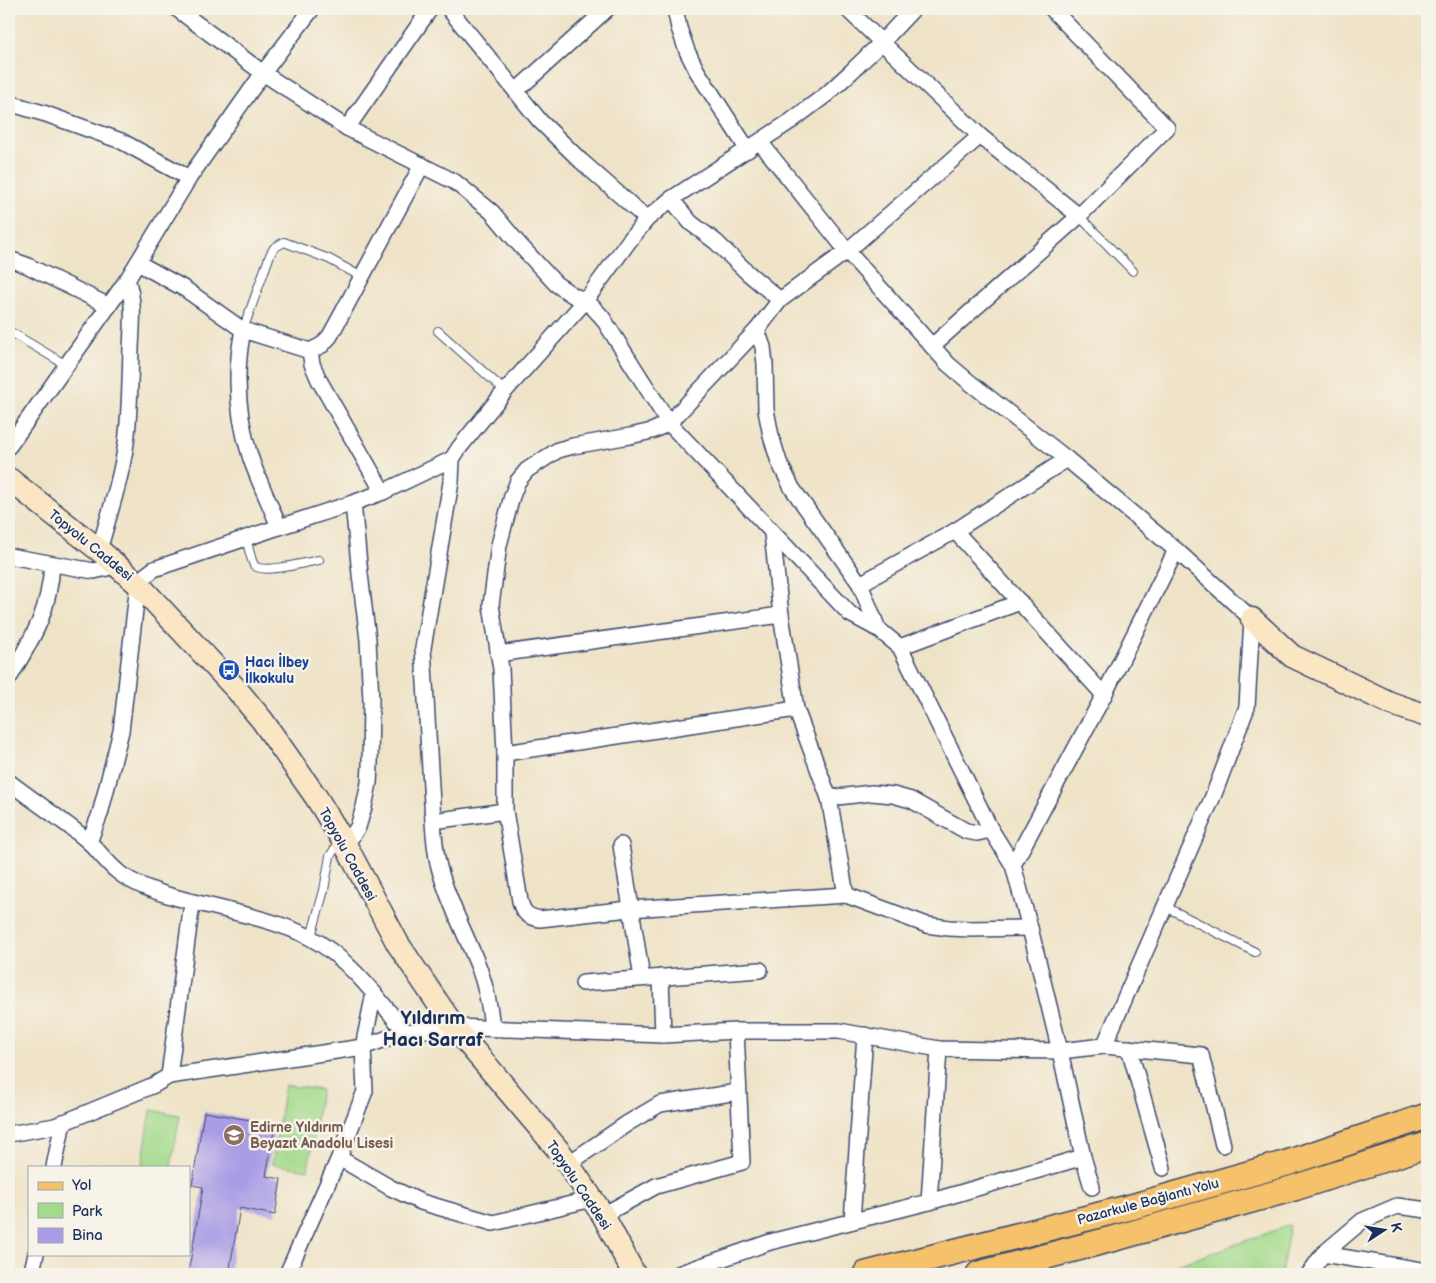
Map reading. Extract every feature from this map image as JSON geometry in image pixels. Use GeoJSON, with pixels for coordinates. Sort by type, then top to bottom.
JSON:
{"type":"FeatureCollection","features":[{"type":"Feature","properties":{"kind":"main road","name":"Pazarkule Bağlantı Yolu"},"geometry":{"type":"LineString","coordinates":[[866,1274],[1065,1224],[1287,1163],[1427,1116]]}},
{"type":"Feature","properties":{"kind":"main road","name":"Pazarkule Bağlantı Yolu"},"geometry":{"type":"LineString","coordinates":[[979,1274],[1294,1188],[1427,1145]]}},
{"type":"Feature","properties":{"kind":"street"},"geometry":{"type":"LineString","coordinates":[[177,9],[263,73],[347,128],[455,182],[473,195],[492,212],[556,284],[574,296],[586,300],[602,318],[669,423],[772,533],[850,614],[878,628],[900,647],[990,830],[1013,865],[1060,1051],[1083,1157],[1092,1187]]}},
{"type":"Feature","properties":{"kind":"street"},"geometry":{"type":"LineString","coordinates":[[9,446],[127,280],[189,178],[263,73],[312,9]]}},
{"type":"Feature","properties":{"kind":"street"},"geometry":{"type":"LineString","coordinates":[[347,128],[430,9]]}},
{"type":"Feature","properties":{"kind":"street"},"geometry":{"type":"LineString","coordinates":[[449,9],[540,121],[560,142],[647,219]]}},
{"type":"Feature","properties":{"kind":"street"},"geometry":{"type":"LineString","coordinates":[[516,91],[607,9]]}},
{"type":"Feature","properties":{"kind":"street"},"geometry":{"type":"LineString","coordinates":[[675,9],[687,51],[697,70],[754,146],[948,364],[1067,459],[1176,550],[1292,656],[1390,703],[1427,716]]}},
{"type":"Feature","properties":{"kind":"street"},"geometry":{"type":"LineString","coordinates":[[848,9],[980,136],[1079,216]]}},
{"type":"Feature","properties":{"kind":"street"},"geometry":{"type":"LineString","coordinates":[[492,1028],[486,988],[446,888],[434,844],[423,648],[451,482],[452,459],[505,391],[586,300],[647,219],[671,199],[754,146],[827,94],[882,42],[913,9]]}},
{"type":"Feature","properties":{"kind":"street"},"geometry":{"type":"LineString","coordinates":[[932,346],[1079,216],[1167,128],[1052,9]]}},
{"type":"Feature","properties":{"kind":"street"},"geometry":{"type":"LineString","coordinates":[[9,102],[121,141],[189,178]]}},
{"type":"Feature","properties":{"kind":"street"},"geometry":{"type":"LineString","coordinates":[[980,136],[847,251],[780,300],[757,330],[669,423],[652,431],[558,450],[527,470],[518,481],[512,496],[499,545],[491,605],[501,669],[505,752],[505,811],[522,909],[532,918],[540,919],[631,909],[846,895],[927,925],[970,929],[1030,928]]}},
{"type":"Feature","properties":{"kind":"street"},"geometry":{"type":"LineString","coordinates":[[138,263],[185,289],[243,330],[310,351],[322,345],[330,336],[422,166]]}},
{"type":"Feature","properties":{"kind":"street"},"geometry":{"type":"LineString","coordinates":[[671,199],[691,222],[780,300]]}},
{"type":"Feature","properties":{"kind":"street"},"geometry":{"type":"LineString","coordinates":[[9,259],[26,265],[109,306]]}},
{"type":"Feature","properties":{"kind":"street"},"geometry":{"type":"LineString","coordinates":[[9,556],[94,571],[107,568],[107,557],[126,443],[129,405],[132,318],[130,288],[127,280]]}},
{"type":"Feature","properties":{"kind":"street"},"geometry":{"type":"LineString","coordinates":[[243,330],[237,373],[239,411],[251,460],[279,527]]}},
{"type":"Feature","properties":{"kind":"street"},"geometry":{"type":"LineString","coordinates":[[757,330],[766,364],[766,410],[779,462],[792,488],[860,584],[878,628]]}},
{"type":"Feature","properties":{"kind":"street"},"geometry":{"type":"LineString","coordinates":[[310,351],[312,364],[319,380],[383,492]]}},
{"type":"Feature","properties":{"kind":"street"},"geometry":{"type":"LineString","coordinates":[[89,842],[100,814],[121,731],[138,584],[146,575],[154,569],[383,492],[452,459]]}},
{"type":"Feature","properties":{"kind":"street"},"geometry":{"type":"LineString","coordinates":[[860,584],[955,531],[1067,459]]}},
{"type":"Feature","properties":{"kind":"street","name":"Topyolu Caddesi"},"geometry":{"type":"LineString","coordinates":[[9,479],[138,584],[238,691],[316,797],[345,844],[398,944],[454,1027],[560,1152],[598,1207],[634,1274]]}},
{"type":"Feature","properties":{"kind":"street"},"geometry":{"type":"LineString","coordinates":[[345,844],[358,826],[369,783],[370,766],[371,700],[368,640],[353,503]]}},
{"type":"Feature","properties":{"kind":"street"},"geometry":{"type":"LineString","coordinates":[[955,531],[1104,695]]}},
{"type":"Feature","properties":{"kind":"street"},"geometry":{"type":"LineString","coordinates":[[772,533],[781,616],[796,709],[829,798],[846,895]]}},
{"type":"Feature","properties":{"kind":"street"},"geometry":{"type":"LineString","coordinates":[[1013,865],[1104,695],[1176,550]]}},
{"type":"Feature","properties":{"kind":"street"},"geometry":{"type":"LineString","coordinates":[[9,678],[33,637],[44,612],[51,582],[52,564]]}},
{"type":"Feature","properties":{"kind":"street"},"geometry":{"type":"LineString","coordinates":[[900,647],[1020,602]]}},
{"type":"Feature","properties":{"kind":"street"},"geometry":{"type":"LineString","coordinates":[[498,654],[781,616]]}},
{"type":"Feature","properties":{"kind":"street"},"geometry":{"type":"LineString","coordinates":[[1104,1046],[1214,794],[1247,707],[1252,619]]}},
{"type":"Feature","properties":{"kind":"street"},"geometry":{"type":"LineString","coordinates":[[505,752],[796,709]]}},
{"type":"Feature","properties":{"kind":"street"},"geometry":{"type":"LineString","coordinates":[[9,782],[89,842],[118,872],[136,883],[192,903],[282,925],[311,938],[343,961],[374,993],[405,1032]]}},
{"type":"Feature","properties":{"kind":"street"},"geometry":{"type":"LineString","coordinates":[[829,798],[872,792],[893,795],[911,800],[966,831],[977,833],[990,830]]}},
{"type":"Feature","properties":{"kind":"street"},"geometry":{"type":"LineString","coordinates":[[433,821],[505,811]]}},
{"type":"Feature","properties":{"kind":"street"},"geometry":{"type":"LineString","coordinates":[[621,845],[642,978]]}},
{"type":"Feature","properties":{"kind":"street"},"geometry":{"type":"LineString","coordinates":[[169,1076],[192,903]]}},
{"type":"Feature","properties":{"kind":"street"},"geometry":{"type":"LineString","coordinates":[[583,983],[760,970]]}},
{"type":"Feature","properties":{"kind":"street"},"geometry":{"type":"LineString","coordinates":[[661,977],[663,1035]]}},
{"type":"Feature","properties":{"kind":"street"},"geometry":{"type":"LineString","coordinates":[[287,1274],[339,1158],[365,1091],[363,1047],[374,993]]}},
{"type":"Feature","properties":{"kind":"street"},"geometry":{"type":"LineString","coordinates":[[9,1134],[55,1126],[169,1076],[363,1047],[405,1032],[454,1027],[663,1035],[736,1031],[839,1031],[939,1049],[1060,1051],[1104,1046],[1201,1055],[1223,1145]]}},
{"type":"Feature","properties":{"kind":"street"},"geometry":{"type":"LineString","coordinates":[[339,1158],[391,1188],[421,1202],[493,1223],[598,1207],[656,1186],[742,1162],[736,1031]]}},
{"type":"Feature","properties":{"kind":"street"},"geometry":{"type":"LineString","coordinates":[[852,1221],[865,1035]]}},
{"type":"Feature","properties":{"kind":"street"},"geometry":{"type":"LineString","coordinates":[[1129,1048],[1163,1168]]}},
{"type":"Feature","properties":{"kind":"street"},"geometry":{"type":"LineString","coordinates":[[929,1202],[939,1049]]}},
{"type":"Feature","properties":{"kind":"street"},"geometry":{"type":"LineString","coordinates":[[568,1164],[628,1123],[660,1104],[738,1092]]}},
{"type":"Feature","properties":{"kind":"street"},"geometry":{"type":"LineString","coordinates":[[54,1166],[63,1122]]}},
{"type":"Feature","properties":{"kind":"street"},"geometry":{"type":"LineString","coordinates":[[678,1274],[770,1242],[929,1202],[1083,1157]]}},
{"type":"Feature","properties":{"kind":"street"},"geometry":{"type":"LineString","coordinates":[[1309,1274],[1323,1254],[1362,1221],[1397,1206],[1427,1210]]}},
{"type":"Feature","properties":{"kind":"street"},"geometry":{"type":"LineString","coordinates":[[1323,1254],[1427,1271]]}},
{"type":"Feature","properties":{"kind":"street"},"geometry":{"type":"LineString","coordinates":[[31,1274],[36,1256]]}},
{"type":"Feature","properties":{"kind":"lane"},"geometry":{"type":"LineString","coordinates":[[1079,216],[1133,271]]}},
{"type":"Feature","properties":{"kind":"lane"},"geometry":{"type":"LineString","coordinates":[[243,330],[270,255],[274,248],[284,242],[329,259],[362,276]]}},
{"type":"Feature","properties":{"kind":"lane"},"geometry":{"type":"LineString","coordinates":[[9,331],[66,365]]}},
{"type":"Feature","properties":{"kind":"lane"},"geometry":{"type":"LineString","coordinates":[[438,331],[505,391]]}},
{"type":"Feature","properties":{"kind":"lane"},"geometry":{"type":"LineString","coordinates":[[246,538],[254,564],[259,568],[268,570],[320,560]]}},
{"type":"Feature","properties":{"kind":"lane"},"geometry":{"type":"LineString","coordinates":[[311,938],[324,890],[330,856],[336,847],[345,844]]}},
{"type":"Feature","properties":{"kind":"lane"},"geometry":{"type":"LineString","coordinates":[[1164,906],[1255,952]]}},
{"type":"Feature","properties":{"kind":"green space"},"geometry":{"type":"Polygon","coordinates":[[[285,1085],[321,1090],[308,1170],[272,1164],[285,1085]]]}},
{"type":"Feature","properties":{"kind":"green space"},"geometry":{"type":"Polygon","coordinates":[[[151,1110],[180,1115],[171,1166],[142,1166],[151,1110]]]}},
{"type":"Feature","properties":{"kind":"green space"},"geometry":{"type":"Polygon","coordinates":[[[1290,1225],[1281,1274],[1152,1274],[1290,1225]]]}},
{"type":"Feature","properties":{"kind":"building"},"geometry":{"type":"Polygon","coordinates":[[[204,1112],[256,1121],[255,1128],[274,1131],[266,1176],[281,1179],[275,1215],[240,1208],[229,1274],[188,1274],[203,1187],[192,1185],[204,1112]]]}},
{"type":"Feature","properties":{"kind":"place","name":"Hacı İlbey İlkokulu"},"geometry":{"type":"Point","coordinates":[229,670]}},
{"type":"Feature","properties":{"kind":"place","name":"Edirne Yıldırım Beyazıt Anadolu Lisesi"},"geometry":{"type":"Point","coordinates":[234,1135]}},
{"type":"Feature","properties":{"kind":"district","name":"Yıldırım Hacı Sarraf"},"geometry":{"type":"Point","coordinates":[433,1028]}}]}
